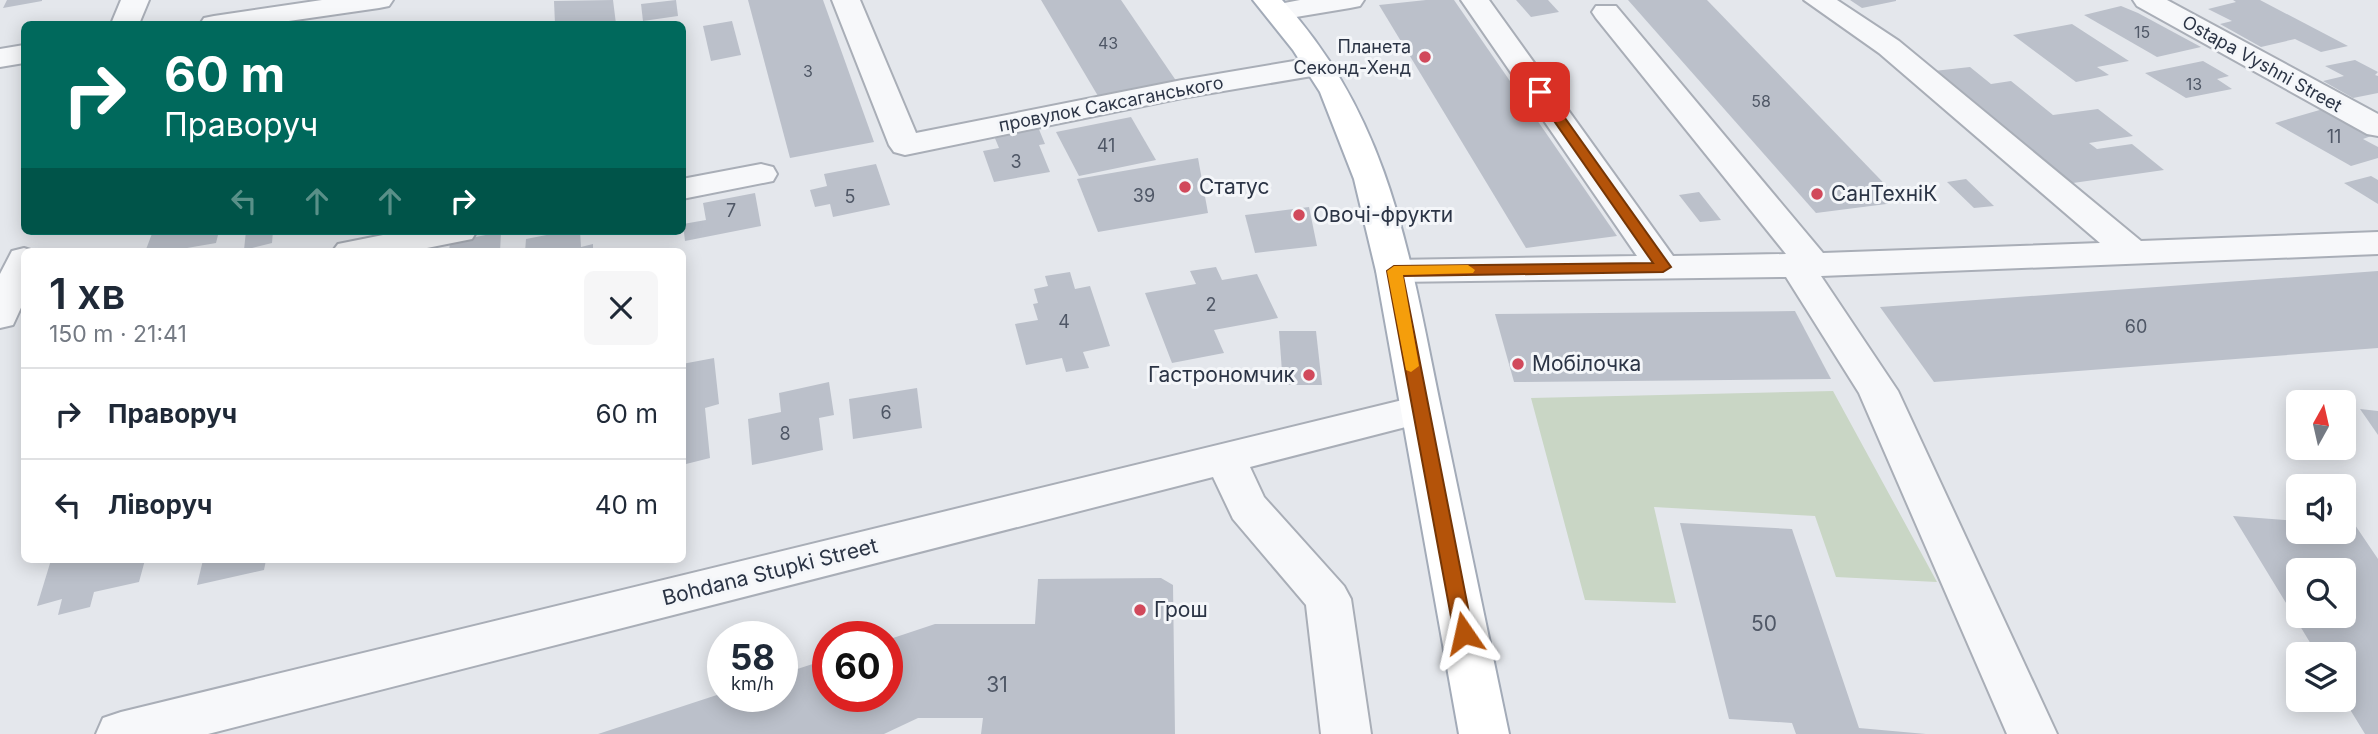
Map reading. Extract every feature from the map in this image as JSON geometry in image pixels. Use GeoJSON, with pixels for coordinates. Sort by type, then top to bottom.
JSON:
{"type":"FeatureCollection","features":[{"type":"Feature","properties":{"kind":"main road"},"geometry":{"type":"LineString","coordinates":[[1272,6],[1318,66],[1351,124],[1375,195],[1394,271],[1484,734]]}},
{"type":"Feature","properties":{"kind":"street"},"geometry":{"type":"LineString","coordinates":[[126,21],[135,0]]}},
{"type":"Feature","properties":{"kind":"street"},"geometry":{"type":"LineString","coordinates":[[235,21],[379,0]]}},
{"type":"Feature","properties":{"kind":"street","name":"провулок Саксаганського"},"geometry":{"type":"LineString","coordinates":[[846,0],[905,145],[1182,89],[1318,66]]}},
{"type":"Feature","properties":{"kind":"street"},"geometry":{"type":"LineString","coordinates":[[1272,6],[1350,0]]}},
{"type":"Feature","properties":{"kind":"street"},"geometry":{"type":"LineString","coordinates":[[1475,0],[1663,267]]}},
{"type":"Feature","properties":{"kind":"street"},"geometry":{"type":"LineString","coordinates":[[1818,0],[1889,47],[2133,253]]}},
{"type":"Feature","properties":{"kind":"street","name":"Ostapa Vyshni Street"},"geometry":{"type":"LineString","coordinates":[[2147,0],[2378,127]]}},
{"type":"Feature","properties":{"kind":"street"},"geometry":{"type":"LineString","coordinates":[[1606,12],[1805,265],[1878,391],[2032,734]]}},
{"type":"Feature","properties":{"kind":"street"},"geometry":{"type":"LineString","coordinates":[[0,58],[21,54]]}},
{"type":"Feature","properties":{"kind":"street"},"geometry":{"type":"LineString","coordinates":[[686,188],[761,174]]}},
{"type":"Feature","properties":{"kind":"street"},"geometry":{"type":"LineString","coordinates":[[371,248],[439,235]]}},
{"type":"Feature","properties":{"kind":"street"},"geometry":{"type":"LineString","coordinates":[[1394,271],[1805,265],[2378,243]]}},
{"type":"Feature","properties":{"kind":"street"},"geometry":{"type":"LineString","coordinates":[[21,266],[0,317],[21,314]]}},
{"type":"Feature","properties":{"kind":"street","name":"Bohdana Stupki Street"},"geometry":{"type":"LineString","coordinates":[[121,734],[1419,410]]}},
{"type":"Feature","properties":{"kind":"street"},"geometry":{"type":"LineString","coordinates":[[1225,458],[1248,507],[1328,599],[1346,734]]}},
{"type":"Feature","properties":{"kind":"green space"},"geometry":{"type":"Polygon","coordinates":[[[1833,391],[1937,582],[1836,577],[1815,516],[1654,507],[1676,603],[1585,600],[1531,398],[1833,391]]]}},
{"type":"Feature","properties":{"kind":"building"},"geometry":{"type":"Polygon","coordinates":[[[7,0],[42,0],[42,1],[3,8],[7,0]]]}},
{"type":"Feature","properties":{"kind":"building"},"geometry":{"type":"Polygon","coordinates":[[[613,0],[616,21],[555,21],[554,1],[613,0]]]}},
{"type":"Feature","properties":{"kind":"building"},"geometry":{"type":"Polygon","coordinates":[[[676,0],[678,16],[643,21],[641,4],[676,0]]]}},
{"type":"Feature","properties":{"kind":"building"},"geometry":{"type":"Polygon","coordinates":[[[748,0],[823,0],[874,142],[790,158],[748,0]]]}},
{"type":"Feature","properties":{"kind":"building"},"geometry":{"type":"Polygon","coordinates":[[[1041,0],[1121,0],[1179,85],[1101,101],[1041,0]]]}},
{"type":"Feature","properties":{"kind":"building"},"geometry":{"type":"Polygon","coordinates":[[[1454,0],[1617,236],[1526,248],[1379,5],[1454,0]]]}},
{"type":"Feature","properties":{"kind":"building"},"geometry":{"type":"Polygon","coordinates":[[[1516,0],[1548,0],[1559,12],[1531,17],[1516,0]]]}},
{"type":"Feature","properties":{"kind":"building"},"geometry":{"type":"Polygon","coordinates":[[[1628,0],[1707,0],[1902,202],[1816,213],[1628,0]]]}},
{"type":"Feature","properties":{"kind":"building"},"geometry":{"type":"Polygon","coordinates":[[[1850,0],[1896,0],[1896,1],[1862,8],[1850,0]]]}},
{"type":"Feature","properties":{"kind":"building"},"geometry":{"type":"Polygon","coordinates":[[[2233,0],[2260,0],[2348,46],[2321,52],[2295,39],[2261,47],[2220,24],[2232,21],[2208,9],[2236,2],[2233,0]]]}},
{"type":"Feature","properties":{"kind":"building"},"geometry":{"type":"Polygon","coordinates":[[[2121,6],[2201,47],[2157,57],[2084,15],[2121,6]]]}},
{"type":"Feature","properties":{"kind":"building"},"geometry":{"type":"Polygon","coordinates":[[[732,21],[741,55],[711,61],[703,26],[732,21]]]}},
{"type":"Feature","properties":{"kind":"building"},"geometry":{"type":"Polygon","coordinates":[[[2072,24],[2129,61],[2097,67],[2109,75],[2076,82],[2013,35],[2072,24]]]}},
{"type":"Feature","properties":{"kind":"building"},"geometry":{"type":"Polygon","coordinates":[[[2355,60],[2378,72],[2375,75],[2378,76],[2378,93],[2353,98],[2323,81],[2344,76],[2325,66],[2355,60]]]}},
{"type":"Feature","properties":{"kind":"building"},"geometry":{"type":"Polygon","coordinates":[[[2203,61],[2229,76],[2217,79],[2232,89],[2186,98],[2145,73],[2203,61]]]}},
{"type":"Feature","properties":{"kind":"building"},"geometry":{"type":"Polygon","coordinates":[[[1970,67],[1991,84],[2011,81],[2053,115],[2098,109],[2133,136],[2089,143],[2097,149],[2132,144],[2164,170],[2066,184],[1934,71],[1970,67]]]}},
{"type":"Feature","properties":{"kind":"building"},"geometry":{"type":"Polygon","coordinates":[[[2330,107],[2374,135],[2363,139],[2378,147],[2378,158],[2351,166],[2275,123],[2330,107]]]}},
{"type":"Feature","properties":{"kind":"building"},"geometry":{"type":"Polygon","coordinates":[[[1131,117],[1156,160],[1079,176],[1056,132],[1131,117]]]}},
{"type":"Feature","properties":{"kind":"building"},"geometry":{"type":"Polygon","coordinates":[[[1038,127],[1045,144],[1039,145],[1050,172],[994,182],[983,151],[999,148],[992,131],[1038,127]]]}},
{"type":"Feature","properties":{"kind":"building"},"geometry":{"type":"Polygon","coordinates":[[[1198,158],[1208,213],[1098,232],[1077,179],[1198,158]]]}},
{"type":"Feature","properties":{"kind":"building"},"geometry":{"type":"Polygon","coordinates":[[[876,164],[890,205],[833,217],[830,204],[815,207],[810,190],[827,186],[824,174],[876,164]]]}},
{"type":"Feature","properties":{"kind":"building"},"geometry":{"type":"Polygon","coordinates":[[[2371,176],[2378,180],[2378,204],[2344,183],[2371,176]]]}},
{"type":"Feature","properties":{"kind":"building"},"geometry":{"type":"Polygon","coordinates":[[[1966,179],[1994,206],[1974,208],[1947,182],[1966,179]]]}},
{"type":"Feature","properties":{"kind":"building"},"geometry":{"type":"Polygon","coordinates":[[[1699,192],[1721,220],[1700,222],[1679,195],[1699,192]]]}},
{"type":"Feature","properties":{"kind":"building"},"geometry":{"type":"Polygon","coordinates":[[[755,193],[761,226],[685,241],[686,223],[706,220],[703,203],[755,193]]]}},
{"type":"Feature","properties":{"kind":"building"},"geometry":{"type":"Polygon","coordinates":[[[1309,207],[1317,246],[1255,253],[1245,215],[1309,207]]]}},
{"type":"Feature","properties":{"kind":"building"},"geometry":{"type":"Polygon","coordinates":[[[151,235],[218,235],[216,243],[187,248],[147,248],[151,235]]]}},
{"type":"Feature","properties":{"kind":"building"},"geometry":{"type":"Polygon","coordinates":[[[246,235],[273,235],[272,243],[244,248],[246,235]]]}},
{"type":"Feature","properties":{"kind":"building"},"geometry":{"type":"Polygon","coordinates":[[[501,235],[500,248],[449,248],[450,242],[501,235]]]}},
{"type":"Feature","properties":{"kind":"building"},"geometry":{"type":"Polygon","coordinates":[[[546,235],[580,235],[581,247],[593,244],[593,248],[525,248],[526,239],[546,235]]]}},
{"type":"Feature","properties":{"kind":"building"},"geometry":{"type":"Polygon","coordinates":[[[1216,267],[1222,280],[1257,274],[1278,318],[1214,330],[1224,353],[1172,363],[1145,293],[1196,284],[1190,271],[1216,267]]]}},
{"type":"Feature","properties":{"kind":"building"},"geometry":{"type":"Polygon","coordinates":[[[2378,271],[2378,348],[1934,382],[1880,307],[2378,271]]]}},
{"type":"Feature","properties":{"kind":"building"},"geometry":{"type":"Polygon","coordinates":[[[1070,272],[1075,289],[1090,286],[1110,346],[1083,352],[1089,368],[1066,372],[1062,358],[1026,365],[1015,324],[1038,320],[1033,304],[1038,303],[1034,289],[1048,286],[1045,276],[1070,272]]]}},
{"type":"Feature","properties":{"kind":"building"},"geometry":{"type":"Polygon","coordinates":[[[1795,311],[1831,379],[1514,382],[1495,314],[1795,311]]]}},
{"type":"Feature","properties":{"kind":"building"},"geometry":{"type":"Polygon","coordinates":[[[1279,331],[1316,331],[1322,385],[1283,385],[1279,331]]]}},
{"type":"Feature","properties":{"kind":"building"},"geometry":{"type":"Polygon","coordinates":[[[714,358],[719,404],[705,408],[710,458],[686,464],[686,363],[714,358]]]}},
{"type":"Feature","properties":{"kind":"building"},"geometry":{"type":"Polygon","coordinates":[[[829,382],[834,415],[819,418],[823,450],[752,465],[748,419],[781,412],[779,393],[829,382]]]}},
{"type":"Feature","properties":{"kind":"building"},"geometry":{"type":"Polygon","coordinates":[[[917,388],[922,428],[853,439],[849,399],[917,388]]]}},
{"type":"Feature","properties":{"kind":"building"},"geometry":{"type":"Polygon","coordinates":[[[2360,409],[2378,411],[2378,435],[2360,409]]]}},
{"type":"Feature","properties":{"kind":"building"},"geometry":{"type":"Polygon","coordinates":[[[2233,516],[2286,520],[2286,544],[2356,544],[2356,526],[2378,559],[2378,734],[2365,734],[2352,712],[2356,712],[2356,642],[2310,642],[2301,628],[2356,628],[2356,558],[2286,558],[2286,603],[2233,516]]]}},
{"type":"Feature","properties":{"kind":"building"},"geometry":{"type":"Polygon","coordinates":[[[1680,523],[1792,529],[1859,728],[1926,734],[1796,734],[1792,723],[1729,719],[1680,523]]]}},
{"type":"Feature","properties":{"kind":"building"},"geometry":{"type":"Polygon","coordinates":[[[50,563],[144,563],[139,582],[94,592],[90,607],[58,615],[62,599],[37,606],[50,563]]]}},
{"type":"Feature","properties":{"kind":"building"},"geometry":{"type":"Polygon","coordinates":[[[202,563],[265,563],[264,570],[197,585],[202,563]]]}},
{"type":"Feature","properties":{"kind":"building"},"geometry":{"type":"Polygon","coordinates":[[[1161,578],[1173,585],[1175,734],[981,734],[983,718],[918,718],[884,734],[598,734],[707,698],[707,712],[798,712],[798,669],[812,664],[812,712],[903,712],[903,635],[935,624],[1035,624],[1038,579],[1161,578]]]}},
{"type":"Feature","properties":{"kind":"slow traffic"},"geometry":{"type":"LineString","coordinates":[[1411,366],[1394,271],[1468,270]]}},
{"type":"Feature","properties":{"kind":"place","name":"Планета Секонд-Хенд"},"geometry":{"type":"Point","coordinates":[1425,57]}},
{"type":"Feature","properties":{"kind":"place","name":"Статус"},"geometry":{"type":"Point","coordinates":[1185,187]}},
{"type":"Feature","properties":{"kind":"place","name":"СанТехніК"},"geometry":{"type":"Point","coordinates":[1817,194]}},
{"type":"Feature","properties":{"kind":"place","name":"Овочі-фрукти"},"geometry":{"type":"Point","coordinates":[1299,215]}},
{"type":"Feature","properties":{"kind":"place","name":"Мобілочка"},"geometry":{"type":"Point","coordinates":[1518,364]}},
{"type":"Feature","properties":{"kind":"place","name":"Гастрономчик"},"geometry":{"type":"Point","coordinates":[1309,375]}},
{"type":"Feature","properties":{"kind":"place","name":"Грош"},"geometry":{"type":"Point","coordinates":[1140,610]}},
{"type":"Feature","properties":{"kind":"route"},"geometry":{"type":"LineString","coordinates":[[1464,633],[1394,271],[1663,267],[1540,92]]}}]}
